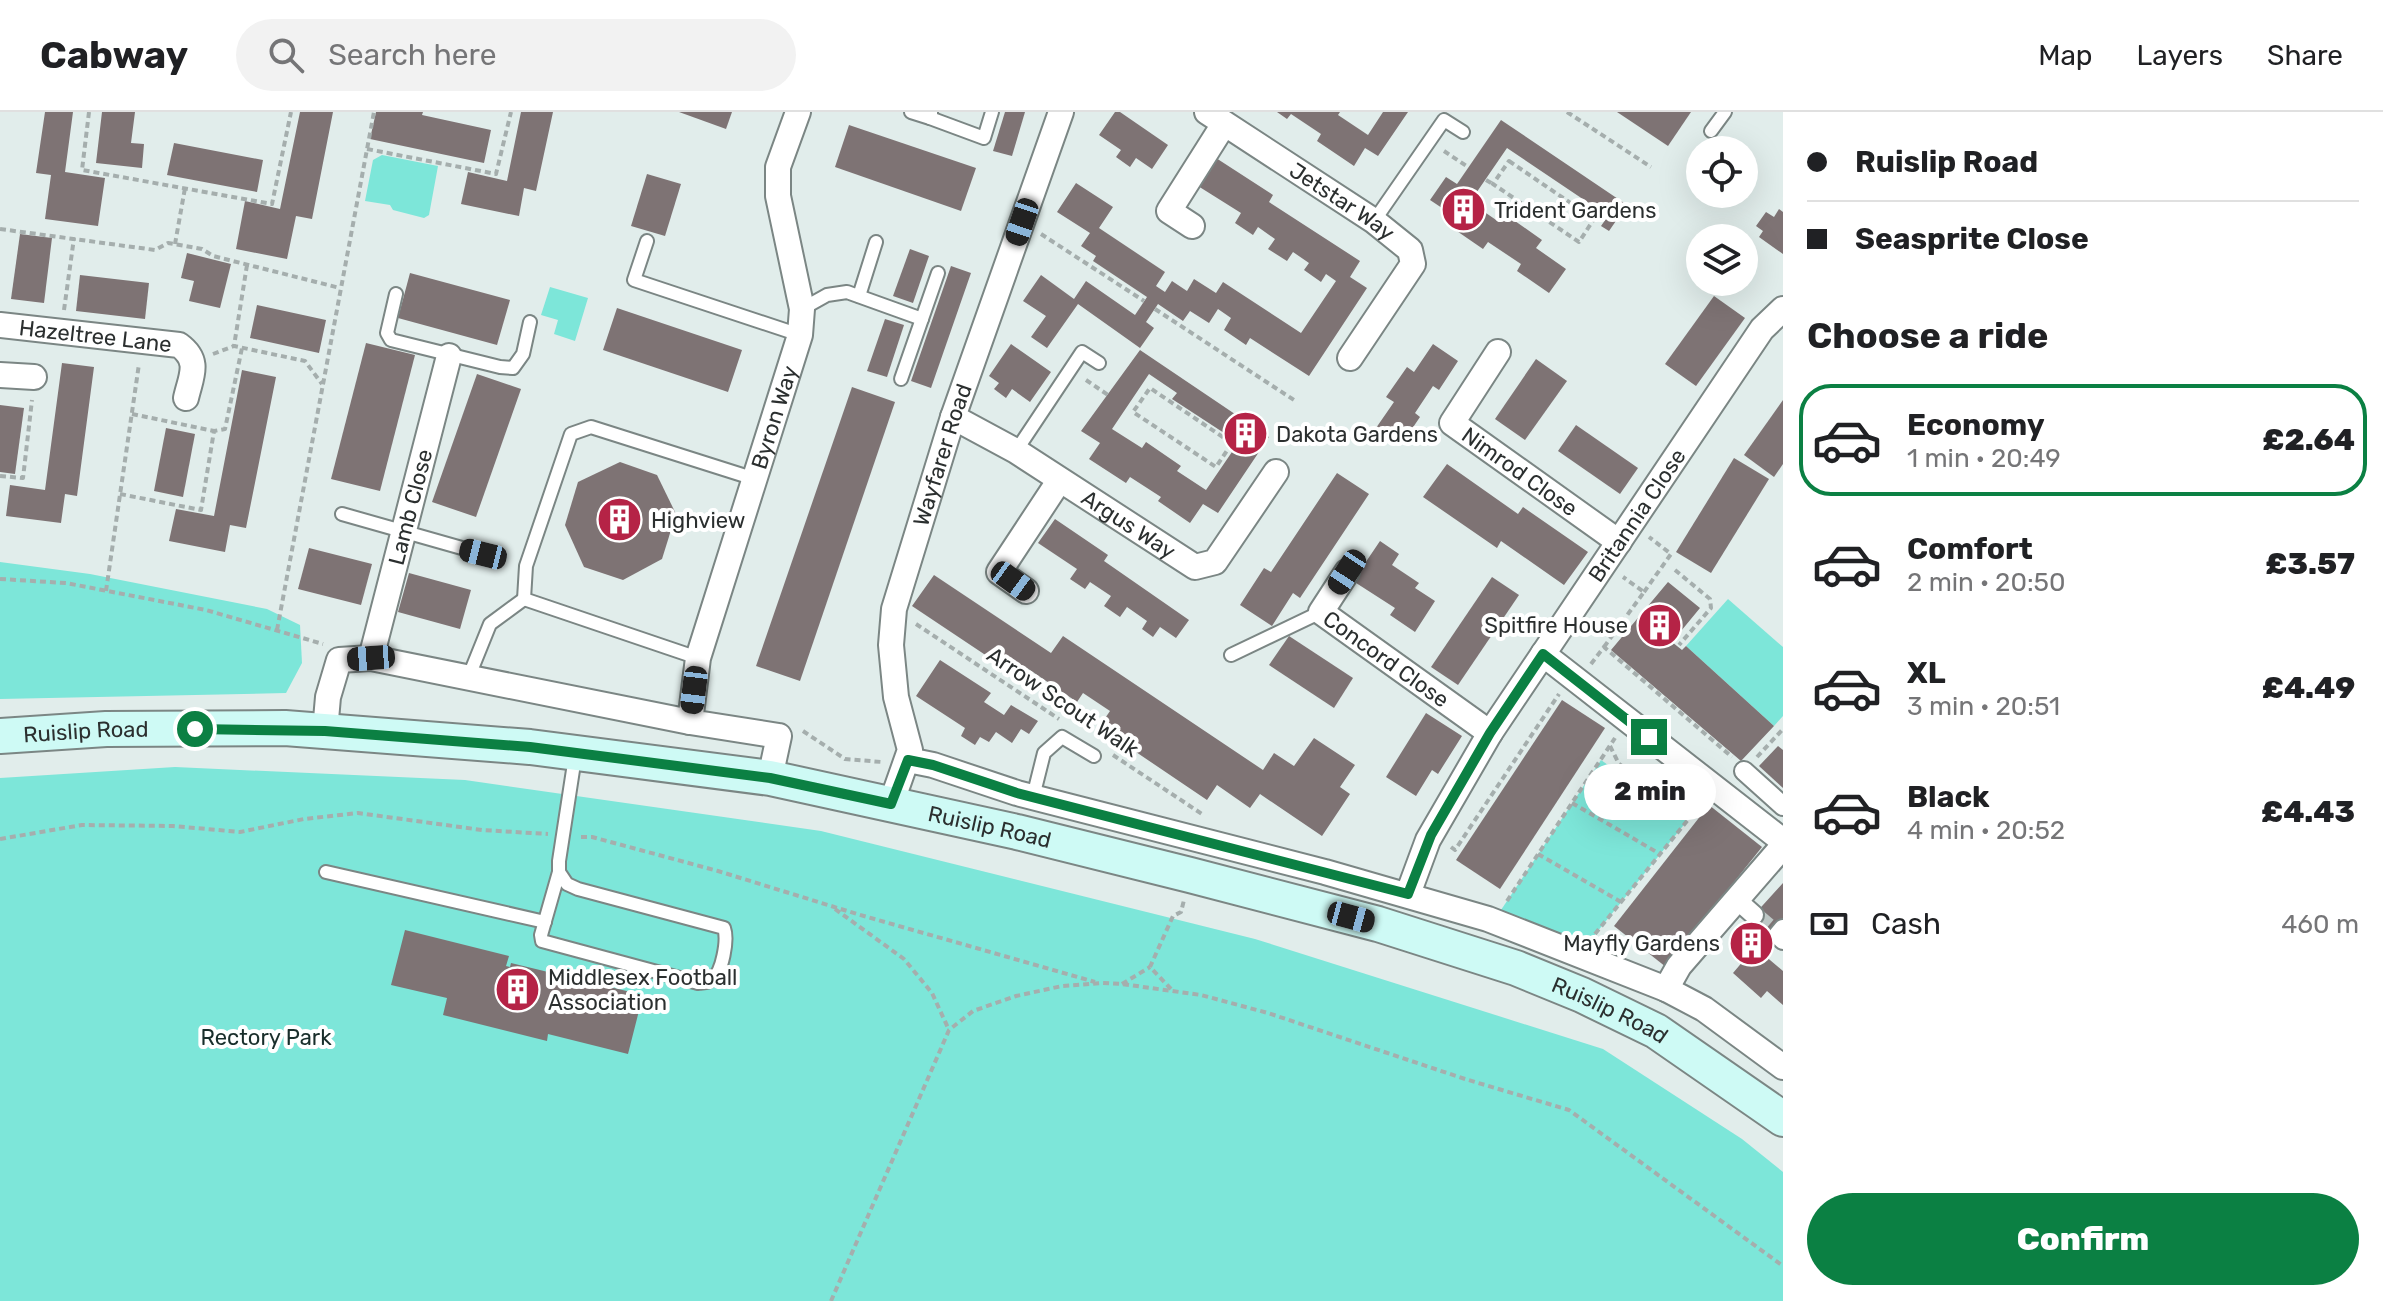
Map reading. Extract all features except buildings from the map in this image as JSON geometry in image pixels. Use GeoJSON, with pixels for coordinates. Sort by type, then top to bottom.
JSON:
{"type":"FeatureCollection","features":[{"type":"Feature","properties":{"kind":"main road","name":"Ruislip Road"},"geometry":{"type":"LineString","coordinates":[[0,736],[106,729],[325,731],[576,754],[770,778],[1017,832],[1363,920],[1516,968],[1582,995],[1656,1031],[1778,1105]]}},
{"type":"Feature","properties":{"kind":"street","name":"Byron Way"},"geometry":{"type":"LineString","coordinates":[[690,722],[698,658],[800,335],[802,309],[778,196],[778,167],[798,112]]}},
{"type":"Feature","properties":{"kind":"street","name":"Wayfarer Road"},"geometry":{"type":"LineString","coordinates":[[891,804],[908,760],[908,739],[896,697],[892,658],[894,609],[953,417],[1061,112]]}},
{"type":"Feature","properties":{"kind":"street","name":"Jetstar Way"},"geometry":{"type":"LineString","coordinates":[[1216,118],[1374,221],[1410,250],[1413,264],[1350,358]]}},
{"type":"Feature","properties":{"kind":"street"},"geometry":{"type":"LineString","coordinates":[[1192,226],[1169,211],[1216,118]]}},
{"type":"Feature","properties":{"kind":"street","name":"Britannia Close"},"geometry":{"type":"LineString","coordinates":[[1408,894],[1431,835],[1490,733],[1762,329],[1783,309]]}},
{"type":"Feature","properties":{"kind":"street","name":"Hazeltree Lane"},"geometry":{"type":"LineString","coordinates":[[0,325],[179,345],[189,352],[193,361],[186,398]]}},
{"type":"Feature","properties":{"kind":"street","name":"Nimrod Close"},"geometry":{"type":"LineString","coordinates":[[1498,352],[1452,423],[1625,533]]}},
{"type":"Feature","properties":{"kind":"street","name":"Lamb Close"},"geometry":{"type":"LineString","coordinates":[[371,658],[449,356]]}},
{"type":"Feature","properties":{"kind":"street"},"geometry":{"type":"LineString","coordinates":[[0,375],[34,377]]}},
{"type":"Feature","properties":{"kind":"street","name":"Argus Way"},"geometry":{"type":"LineString","coordinates":[[953,417],[1016,451],[1195,567],[1215,562],[1276,472]]}},
{"type":"Feature","properties":{"kind":"street"},"geometry":{"type":"LineString","coordinates":[[1026,591],[999,572],[1059,481]]}},
{"type":"Feature","properties":{"kind":"street","name":"Concord Close"},"geometry":{"type":"LineString","coordinates":[[1347,572],[1321,612],[1490,733]]}},
{"type":"Feature","properties":{"kind":"street"},"geometry":{"type":"LineString","coordinates":[[1543,654],[1783,843],[1745,907],[1679,966],[1666,989]]}},
{"type":"Feature","properties":{"kind":"street"},"geometry":{"type":"LineString","coordinates":[[325,731],[328,697],[339,660],[371,658],[690,722],[779,736],[770,778]]}},
{"type":"Feature","properties":{"kind":"street"},"geometry":{"type":"LineString","coordinates":[[908,760],[1033,797],[1408,894],[1488,919],[1666,989],[1704,1009],[1783,1067]]}},
{"type":"Feature","properties":{"kind":"street"},"geometry":{"type":"LineString","coordinates":[[1739,765],[1783,806]]}},
{"type":"Feature","properties":{"kind":"lane"},"geometry":{"type":"LineString","coordinates":[[911,112],[930,115],[984,138],[992,112]]}},
{"type":"Feature","properties":{"kind":"lane"},"geometry":{"type":"LineString","coordinates":[[1711,131],[1725,112]]}},
{"type":"Feature","properties":{"kind":"lane"},"geometry":{"type":"LineString","coordinates":[[1374,221],[1444,120],[1463,132]]}},
{"type":"Feature","properties":{"kind":"lane"},"geometry":{"type":"LineString","coordinates":[[647,241],[634,280],[800,335]]}},
{"type":"Feature","properties":{"kind":"lane"},"geometry":{"type":"LineString","coordinates":[[859,296],[876,242]]}},
{"type":"Feature","properties":{"kind":"lane"},"geometry":{"type":"LineString","coordinates":[[901,379],[938,273]]}},
{"type":"Feature","properties":{"kind":"lane"},"geometry":{"type":"LineString","coordinates":[[802,309],[827,295],[847,292],[922,319]]}},
{"type":"Feature","properties":{"kind":"lane"},"geometry":{"type":"LineString","coordinates":[[396,294],[387,333],[391,340],[449,356],[513,368],[523,354],[530,322]]}},
{"type":"Feature","properties":{"kind":"lane"},"geometry":{"type":"LineString","coordinates":[[1016,451],[1082,352],[1099,363]]}},
{"type":"Feature","properties":{"kind":"lane"},"geometry":{"type":"LineString","coordinates":[[524,599],[526,566],[571,434],[591,427],[755,479]]}},
{"type":"Feature","properties":{"kind":"lane"},"geometry":{"type":"LineString","coordinates":[[342,514],[403,534],[483,554]]}},
{"type":"Feature","properties":{"kind":"lane"},"geometry":{"type":"LineString","coordinates":[[524,599],[698,658]]}},
{"type":"Feature","properties":{"kind":"lane"},"geometry":{"type":"LineString","coordinates":[[469,676],[490,624],[524,599]]}},
{"type":"Feature","properties":{"kind":"lane"},"geometry":{"type":"LineString","coordinates":[[1231,655],[1321,612]]}},
{"type":"Feature","properties":{"kind":"lane"},"geometry":{"type":"LineString","coordinates":[[1033,797],[1044,753],[1062,737],[1098,752]]}},
{"type":"Feature","properties":{"kind":"lane"},"geometry":{"type":"LineString","coordinates":[[559,872],[567,884],[578,889],[724,928],[726,945],[717,976],[698,983],[542,941],[541,935],[559,872],[576,754]]}},
{"type":"Feature","properties":{"kind":"lane"},"geometry":{"type":"LineString","coordinates":[[326,872],[545,922]]}},
{"type":"Feature","properties":{"kind":"path"},"geometry":{"type":"LineString","coordinates":[[89,112],[82,170],[272,204],[291,112]]}},
{"type":"Feature","properties":{"kind":"path"},"geometry":{"type":"LineString","coordinates":[[277,630],[374,112]]}},
{"type":"Feature","properties":{"kind":"path"},"geometry":{"type":"LineString","coordinates":[[367,149],[496,174],[511,112]]}},
{"type":"Feature","properties":{"kind":"path"},"geometry":{"type":"LineString","coordinates":[[1567,112],[1651,167]]}},
{"type":"Feature","properties":{"kind":"path"},"geometry":{"type":"LineString","coordinates":[[1429,141],[1468,167]]}},
{"type":"Feature","properties":{"kind":"path"},"geometry":{"type":"LineString","coordinates":[[1486,180],[1579,242],[1594,219],[1509,161],[1493,184]]}},
{"type":"Feature","properties":{"kind":"path"},"geometry":{"type":"LineString","coordinates":[[175,244],[185,188]]}},
{"type":"Feature","properties":{"kind":"path"},"geometry":{"type":"LineString","coordinates":[[1022,222],[1144,301]]}},
{"type":"Feature","properties":{"kind":"path"},"geometry":{"type":"LineString","coordinates":[[0,229],[155,250],[168,243],[175,244],[341,288]]}},
{"type":"Feature","properties":{"kind":"path"},"geometry":{"type":"LineString","coordinates":[[61,332],[74,238]]}},
{"type":"Feature","properties":{"kind":"path"},"geometry":{"type":"LineString","coordinates":[[247,265],[234,346],[305,361],[322,384]]}},
{"type":"Feature","properties":{"kind":"path"},"geometry":{"type":"LineString","coordinates":[[1155,309],[1297,402]]}},
{"type":"Feature","properties":{"kind":"path"},"geometry":{"type":"LineString","coordinates":[[106,591],[143,341]]}},
{"type":"Feature","properties":{"kind":"path"},"geometry":{"type":"LineString","coordinates":[[132,414],[214,431],[225,429],[242,348]]}},
{"type":"Feature","properties":{"kind":"path"},"geometry":{"type":"LineString","coordinates":[[1070,370],[1108,395]]}},
{"type":"Feature","properties":{"kind":"path"},"geometry":{"type":"LineString","coordinates":[[0,476],[23,478],[34,377]]}},
{"type":"Feature","properties":{"kind":"path"},"geometry":{"type":"LineString","coordinates":[[1133,412],[1150,388],[1242,450]]}},
{"type":"Feature","properties":{"kind":"path"},"geometry":{"type":"LineString","coordinates":[[1126,407],[1216,467],[1232,443]]}},
{"type":"Feature","properties":{"kind":"path"},"geometry":{"type":"LineString","coordinates":[[120,494],[201,510],[214,431]]}},
{"type":"Feature","properties":{"kind":"path"},"geometry":{"type":"LineString","coordinates":[[1431,835],[1455,850],[1575,678],[1604,647],[1671,554],[1625,533]]}},
{"type":"Feature","properties":{"kind":"path"},"geometry":{"type":"LineString","coordinates":[[1604,564],[1644,592]]}},
{"type":"Feature","properties":{"kind":"path"},"geometry":{"type":"LineString","coordinates":[[1675,570],[1710,599],[1711,608],[1679,645]]}},
{"type":"Feature","properties":{"kind":"path"},"geometry":{"type":"LineString","coordinates":[[0,579],[66,583],[206,610],[371,658]]}},
{"type":"Feature","properties":{"kind":"path","name":"Arrow Scout Walk"},"geometry":{"type":"LineString","coordinates":[[894,609],[1062,721]]}},
{"type":"Feature","properties":{"kind":"path"},"geometry":{"type":"LineString","coordinates":[[1604,647],[1739,765]]}},
{"type":"Feature","properties":{"kind":"path"},"geometry":{"type":"LineString","coordinates":[[1499,913],[1628,720]]}},
{"type":"Feature","properties":{"kind":"path"},"geometry":{"type":"LineString","coordinates":[[1610,746],[1619,764],[1693,814]]}},
{"type":"Feature","properties":{"kind":"path","name":"Arrow Scout Walk"},"geometry":{"type":"LineString","coordinates":[[1098,752],[1205,817]]}},
{"type":"Feature","properties":{"kind":"path"},"geometry":{"type":"LineString","coordinates":[[1579,953],[1714,787]]}},
{"type":"Feature","properties":{"kind":"path"},"geometry":{"type":"LineString","coordinates":[[1572,803],[1660,854]]}},
{"type":"Feature","properties":{"kind":"path"},"geometry":{"type":"LineString","coordinates":[[1538,854],[1621,902]]}},
{"type":"Feature","properties":{"kind":"path"},"geometry":{"type":"LineString","coordinates":[[832,907],[904,959],[932,993],[949,1030]]}},
{"type":"Feature","properties":{"kind":"path"},"geometry":{"type":"LineString","coordinates":[[1122,984],[1150,967],[1173,916],[1181,912]]}},
{"type":"Feature","properties":{"kind":"path"},"geometry":{"type":"LineString","coordinates":[[1150,967],[1173,991]]}},
{"type":"Feature","properties":{"kind":"path"},"geometry":{"type":"LineString","coordinates":[[831,1301],[949,1030],[973,1011],[1016,996],[1062,986],[1122,984],[1173,991],[1268,1013],[1569,1110],[1783,1266]]}},
{"type":"Feature","properties":{"kind":"green space"},"geometry":{"type":"Polygon","coordinates":[[[382,155],[438,166],[429,215],[424,218],[393,210],[390,205],[365,201],[373,160],[382,155]]]}},
{"type":"Feature","properties":{"kind":"green space"},"geometry":{"type":"Polygon","coordinates":[[[550,287],[588,298],[575,341],[554,334],[558,320],[541,315],[550,287]]]}},
{"type":"Feature","properties":{"kind":"green space"},"geometry":{"type":"Polygon","coordinates":[[[0,562],[90,574],[267,609],[300,625],[302,663],[286,693],[0,699],[0,562]]]}},
{"type":"Feature","properties":{"kind":"green space"},"geometry":{"type":"Polygon","coordinates":[[[1728,599],[1783,647],[1783,716],[1774,726],[1686,646],[1728,599]]]}},
{"type":"Feature","properties":{"kind":"green space"},"geometry":{"type":"Polygon","coordinates":[[[1601,760],[1687,821],[1584,948],[1499,913],[1601,760]]]}},
{"type":"Feature","properties":{"kind":"green space","name":"Rectory Park"},"geometry":{"type":"Polygon","coordinates":[[[175,767],[465,780],[821,831],[1255,939],[1603,1049],[1742,1139],[1783,1172],[1783,1301],[0,1301],[0,778],[175,767]]]}},
{"type":"Feature","properties":{"kind":"tunnel"},"geometry":{"type":"LineString","coordinates":[[1754,915],[1773,931]]}},
{"type":"Feature","properties":{"kind":"place","name":"Trident Gardens"},"geometry":{"type":"Point","coordinates":[1463,210]}},
{"type":"Feature","properties":{"kind":"place","name":"Dakota Gardens"},"geometry":{"type":"Point","coordinates":[1245,434]}},
{"type":"Feature","properties":{"kind":"place","name":"Highview"},"geometry":{"type":"Point","coordinates":[620,520]}},
{"type":"Feature","properties":{"kind":"place","name":"Spitfire House"},"geometry":{"type":"Point","coordinates":[1659,625]}},
{"type":"Feature","properties":{"kind":"place","name":"Mayfly Gardens"},"geometry":{"type":"Point","coordinates":[1751,943]}},
{"type":"Feature","properties":{"kind":"place","name":"Middlesex Football Association"},"geometry":{"type":"Point","coordinates":[517,990]}},
{"type":"Feature","properties":{"kind":"route"},"geometry":{"type":"LineString","coordinates":[[195,729],[285,728],[530,747],[770,778],[891,804],[908,760],[933,765],[1017,793],[1408,894],[1428,840],[1490,733],[1543,654],[1649,737]]}}]}
